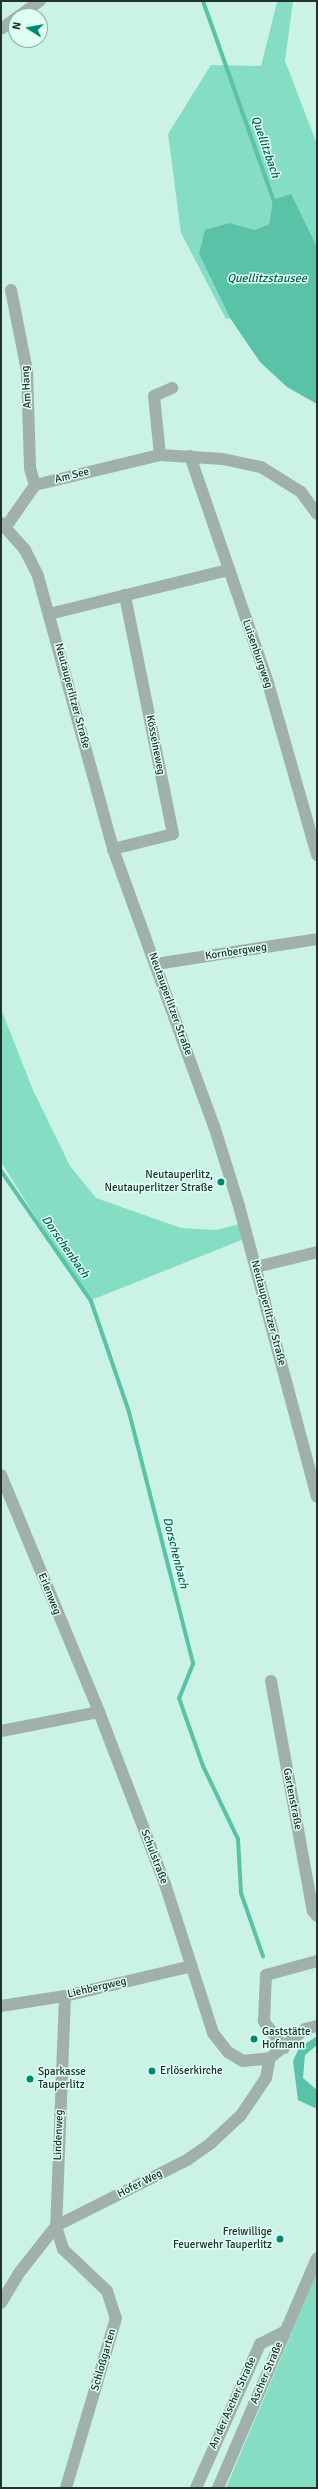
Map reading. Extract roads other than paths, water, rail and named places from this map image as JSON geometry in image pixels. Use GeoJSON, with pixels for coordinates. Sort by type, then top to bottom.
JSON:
{"type":"FeatureCollection","features":[{"type":"Feature","properties":{"kind":"street"},"geometry":{"type":"LineString","coordinates":[[30,8],[40,1]]}},
{"type":"Feature","properties":{"kind":"street","name":"Am Hang"},"geometry":{"type":"LineString","coordinates":[[11,290],[27,371],[30,468],[34,486]]}},
{"type":"Feature","properties":{"kind":"street"},"geometry":{"type":"LineString","coordinates":[[160,455],[154,396],[172,388]]}},
{"type":"Feature","properties":{"kind":"street","name":"Am See"},"geometry":{"type":"LineString","coordinates":[[34,486],[160,455],[190,456],[260,467],[301,492],[317,514]]}},
{"type":"Feature","properties":{"kind":"street","name":"Luisenburgweg"},"geometry":{"type":"LineString","coordinates":[[190,456],[268,683],[317,855]]}},
{"type":"Feature","properties":{"kind":"street"},"geometry":{"type":"LineString","coordinates":[[3,526],[34,486]]}},
{"type":"Feature","properties":{"kind":"street","name":"Neutauperlitzer Straße"},"geometry":{"type":"LineString","coordinates":[[3,526],[25,550],[38,576],[113,849],[214,1126],[256,1267],[317,1497]]}},
{"type":"Feature","properties":{"kind":"street"},"geometry":{"type":"LineString","coordinates":[[49,614],[228,570]]}},
{"type":"Feature","properties":{"kind":"street","name":"Kösseineweg"},"geometry":{"type":"LineString","coordinates":[[113,849],[173,834],[124,595]]}},
{"type":"Feature","properties":{"kind":"street","name":"Kornbergweg"},"geometry":{"type":"LineString","coordinates":[[156,964],[317,939]]}},
{"type":"Feature","properties":{"kind":"street"},"geometry":{"type":"LineString","coordinates":[[256,1267],[317,1252]]}},
{"type":"Feature","properties":{"kind":"street","name":"Erlenweg"},"geometry":{"type":"LineString","coordinates":[[1,1475],[100,1712]]}},
{"type":"Feature","properties":{"kind":"street","name":"Gartenstraße"},"geometry":{"type":"LineString","coordinates":[[271,1681],[311,1903],[317,1916]]}},
{"type":"Feature","properties":{"kind":"street"},"geometry":{"type":"LineString","coordinates":[[1,1731],[100,1712]]}},
{"type":"Feature","properties":{"kind":"street","name":"Schulstraße"},"geometry":{"type":"LineString","coordinates":[[100,1712],[165,1884],[213,2033],[228,2052],[243,2061],[270,2058]]}},
{"type":"Feature","properties":{"kind":"street"},"geometry":{"type":"LineString","coordinates":[[284,2048],[264,2021],[266,1975],[317,1961]]}},
{"type":"Feature","properties":{"kind":"street","name":"Liehbergweg"},"geometry":{"type":"LineString","coordinates":[[1,2006],[65,1996],[192,1966]]}},
{"type":"Feature","properties":{"kind":"street","name":"Lindenweg"},"geometry":{"type":"LineString","coordinates":[[56,2226],[65,1996]]}},
{"type":"Feature","properties":{"kind":"street"},"geometry":{"type":"LineString","coordinates":[[270,2058],[284,2048],[305,2028],[317,2026]]}},
{"type":"Feature","properties":{"kind":"street","name":"Hofer Weg"},"geometry":{"type":"LineString","coordinates":[[1,2303],[19,2273],[56,2226],[187,2160],[211,2143],[241,2115],[266,2078],[270,2058]]}},
{"type":"Feature","properties":{"kind":"street","name":"Schloßgarten"},"geometry":{"type":"LineString","coordinates":[[56,2226],[63,2249],[107,2291],[116,2318],[66,2488]]}},
{"type":"Feature","properties":{"kind":"street","name":"Ascher Straße"},"geometry":{"type":"LineString","coordinates":[[218,2488],[284,2331],[317,2258]]}},
{"type":"Feature","properties":{"kind":"street","name":"An der Ascher Straße"},"geometry":{"type":"LineString","coordinates":[[196,2488],[260,2344],[284,2331]]}},
{"type":"Feature","properties":{"kind":"water","name":"Quellitzstausee"},"geometry":{"type":"Polygon","coordinates":[[[291,194],[317,247],[317,404],[287,387],[260,362],[230,318],[199,254],[205,230],[230,223],[255,230],[269,224],[273,200],[291,194]]]}},
{"type":"Feature","properties":{"kind":"water"},"geometry":{"type":"Polygon","coordinates":[[[317,2036],[317,2045],[305,2055],[303,2078],[317,2090],[317,2109],[298,2100],[293,2061],[299,2048],[317,2036]]]}},
{"type":"Feature","properties":{"kind":"waterway","name":"Quellitzbach"},"geometry":{"type":"LineString","coordinates":[[203,1],[275,204]]}},
{"type":"Feature","properties":{"kind":"waterway","name":"Dorschenbach"},"geometry":{"type":"LineString","coordinates":[[1,1171],[91,1301],[129,1412],[193,1664],[179,1698],[203,1766],[238,1839],[241,1893],[263,1956]]}},
{"type":"Feature","properties":{"kind":"place","name":"Neutauperlitz, Neutauperlitzer Straße"},"geometry":{"type":"Point","coordinates":[221,1182]}},
{"type":"Feature","properties":{"kind":"place","name":"Gaststätte Hofmann"},"geometry":{"type":"Point","coordinates":[254,2039]}},
{"type":"Feature","properties":{"kind":"place","name":"Erlöserkirche"},"geometry":{"type":"Point","coordinates":[152,2071]}},
{"type":"Feature","properties":{"kind":"place","name":"Sparkasse Tauperlitz"},"geometry":{"type":"Point","coordinates":[30,2079]}},
{"type":"Feature","properties":{"kind":"place","name":"Freiwillige Feuerwehr Tauperlitz"},"geometry":{"type":"Point","coordinates":[280,2239]}}]}
